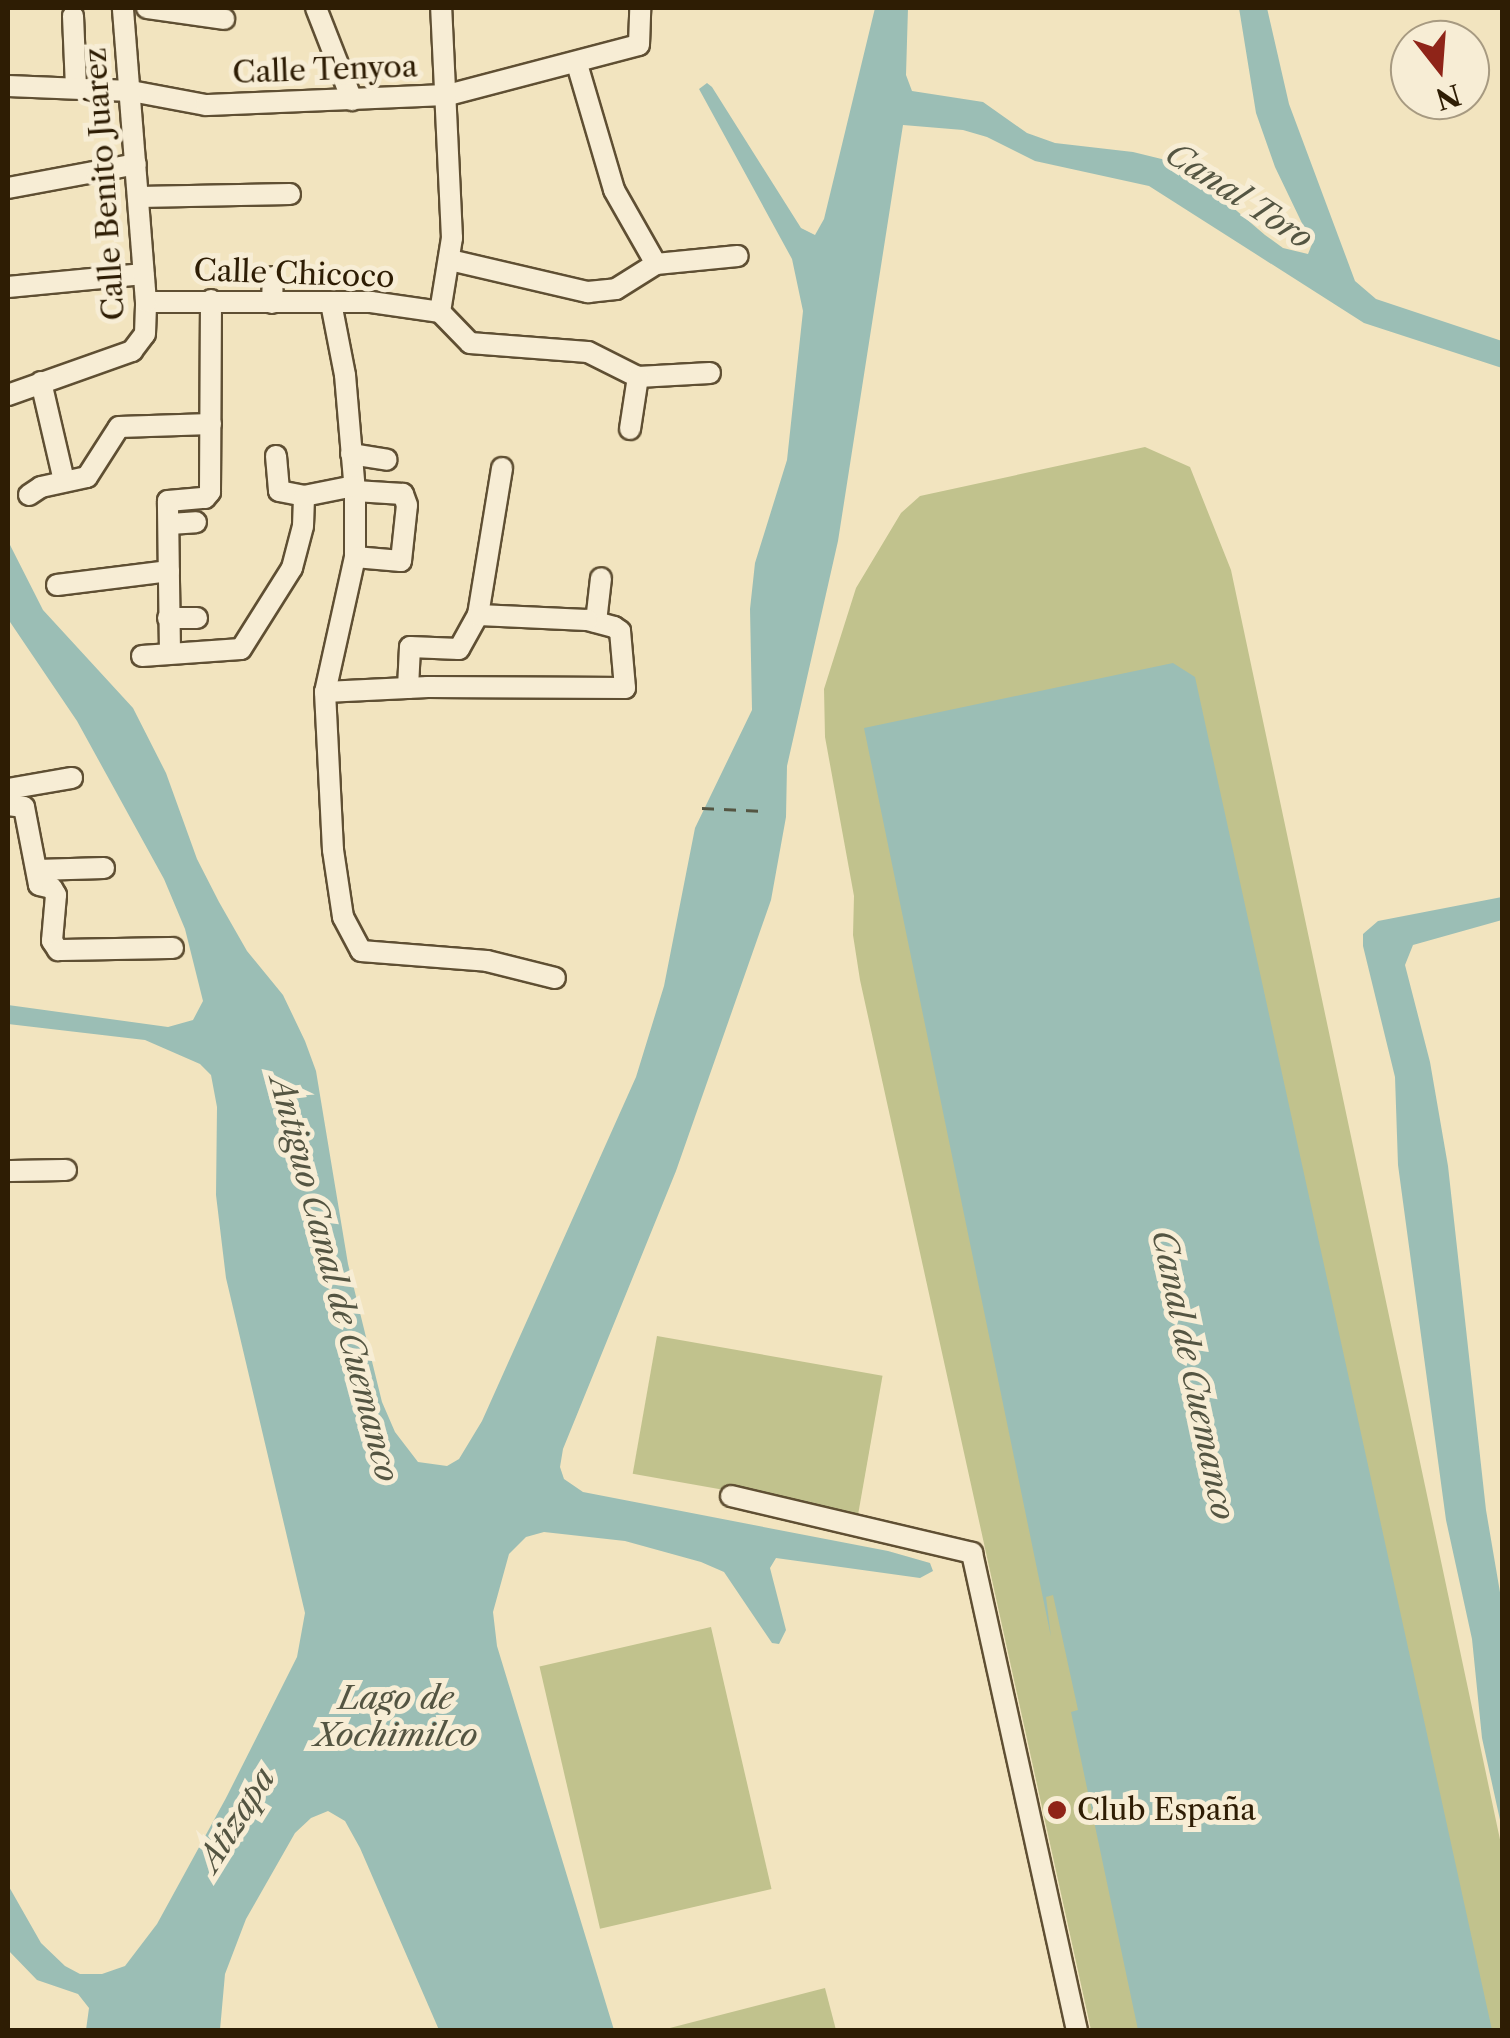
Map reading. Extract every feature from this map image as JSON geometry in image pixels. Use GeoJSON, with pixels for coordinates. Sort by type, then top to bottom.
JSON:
{"type":"FeatureCollection","features":[{"type":"Feature","properties":{"kind":"street","name":"Calle Benito Juárez"},"geometry":{"type":"LineString","coordinates":[[41,382],[132,351],[145,334],[146,302],[124,8]]}},
{"type":"Feature","properties":{"kind":"street"},"geometry":{"type":"LineString","coordinates":[[147,8],[224,18]]}},
{"type":"Feature","properties":{"kind":"street"},"geometry":{"type":"LineString","coordinates":[[316,8],[352,100]]}},
{"type":"Feature","properties":{"kind":"street"},"geometry":{"type":"LineString","coordinates":[[441,8],[448,95],[450,260],[440,312],[470,343],[491,348],[588,352],[638,377],[710,372]]}},
{"type":"Feature","properties":{"kind":"street","name":"Calle Tenyoa"},"geometry":{"type":"LineString","coordinates":[[8,86],[131,91],[206,105],[448,95],[639,45],[640,8]]}},
{"type":"Feature","properties":{"kind":"street"},"geometry":{"type":"LineString","coordinates":[[73,16],[76,87]]}},
{"type":"Feature","properties":{"kind":"street"},"geometry":{"type":"LineString","coordinates":[[577,64],[614,190],[656,264]]}},
{"type":"Feature","properties":{"kind":"street"},"geometry":{"type":"LineString","coordinates":[[8,188],[136,164]]}},
{"type":"Feature","properties":{"kind":"street"},"geometry":{"type":"LineString","coordinates":[[138,197],[290,194]]}},
{"type":"Feature","properties":{"kind":"street"},"geometry":{"type":"LineString","coordinates":[[450,260],[588,292],[616,289],[656,264],[738,256]]}},
{"type":"Feature","properties":{"kind":"street"},"geometry":{"type":"LineString","coordinates":[[8,287],[143,274]]}},
{"type":"Feature","properties":{"kind":"street"},"geometry":{"type":"LineString","coordinates":[[272,303],[274,277]]}},
{"type":"Feature","properties":{"kind":"street"},"geometry":{"type":"LineString","coordinates":[[170,652],[163,622],[169,572],[170,498],[204,498],[210,492],[211,300]]}},
{"type":"Feature","properties":{"kind":"street","name":"Calle Chicoco"},"geometry":{"type":"LineString","coordinates":[[146,302],[371,302],[440,312]]}},
{"type":"Feature","properties":{"kind":"street"},"geometry":{"type":"LineString","coordinates":[[331,303],[345,375],[355,488],[355,557],[326,692],[333,850],[343,917],[361,951],[486,961],[555,978]]}},
{"type":"Feature","properties":{"kind":"street"},"geometry":{"type":"LineString","coordinates":[[630,428],[638,377]]}},
{"type":"Feature","properties":{"kind":"street"},"geometry":{"type":"LineString","coordinates":[[8,395],[41,382],[64,481]]}},
{"type":"Feature","properties":{"kind":"street"},"geometry":{"type":"LineString","coordinates":[[29,495],[87,477],[119,427],[210,424]]}},
{"type":"Feature","properties":{"kind":"street"},"geometry":{"type":"LineString","coordinates":[[351,454],[387,460]]}},
{"type":"Feature","properties":{"kind":"street"},"geometry":{"type":"LineString","coordinates":[[276,456],[278,492],[304,496],[355,488],[403,494],[407,506],[401,561],[355,557]]}},
{"type":"Feature","properties":{"kind":"street"},"geometry":{"type":"LineString","coordinates":[[408,688],[410,646],[460,649],[478,614],[502,468]]}},
{"type":"Feature","properties":{"kind":"street"},"geometry":{"type":"LineString","coordinates":[[142,656],[170,652],[230,653],[250,642],[292,568],[301,536],[304,496]]}},
{"type":"Feature","properties":{"kind":"street"},"geometry":{"type":"LineString","coordinates":[[170,524],[196,522]]}},
{"type":"Feature","properties":{"kind":"street"},"geometry":{"type":"LineString","coordinates":[[57,586],[169,572]]}},
{"type":"Feature","properties":{"kind":"street"},"geometry":{"type":"LineString","coordinates":[[596,622],[601,578]]}},
{"type":"Feature","properties":{"kind":"street"},"geometry":{"type":"LineString","coordinates":[[326,692],[408,688],[622,690],[626,676],[620,631],[596,622],[478,614]]}},
{"type":"Feature","properties":{"kind":"street"},"geometry":{"type":"LineString","coordinates":[[163,622],[196,618]]}},
{"type":"Feature","properties":{"kind":"street"},"geometry":{"type":"LineString","coordinates":[[8,789],[72,778]]}},
{"type":"Feature","properties":{"kind":"street"},"geometry":{"type":"LineString","coordinates":[[8,806],[24,807],[39,885],[52,888],[56,895],[52,942],[58,950],[173,948]]}},
{"type":"Feature","properties":{"kind":"street"},"geometry":{"type":"LineString","coordinates":[[37,870],[104,868]]}},
{"type":"Feature","properties":{"kind":"street"},"geometry":{"type":"LineString","coordinates":[[8,1171],[66,1170]]}},
{"type":"Feature","properties":{"kind":"street"},"geometry":{"type":"LineString","coordinates":[[731,1496],[972,1553],[1076,2030]]}},
{"type":"Feature","properties":{"kind":"green space"},"geometry":{"type":"Polygon","coordinates":[[[1145,447],[1190,467],[1231,570],[1502,1849],[1502,2030],[1091,2030],[860,980],[853,935],[854,896],[825,737],[824,689],[856,588],[901,513],[920,496],[1145,447]]]}},
{"type":"Feature","properties":{"kind":"green space"},"geometry":{"type":"Polygon","coordinates":[[[657,1336],[883,1376],[858,1514],[633,1474],[657,1336]]]}},
{"type":"Feature","properties":{"kind":"green space"},"geometry":{"type":"Polygon","coordinates":[[[711,1627],[772,1889],[600,1929],[540,1667],[711,1627]]]}},
{"type":"Feature","properties":{"kind":"green space"},"geometry":{"type":"Polygon","coordinates":[[[825,1988],[836,2030],[662,2030],[825,1988]]]}},
{"type":"Feature","properties":{"kind":"water","name":"Lago de Xochimilco"},"geometry":{"type":"Polygon","coordinates":[[[875,8],[908,8],[906,75],[912,91],[983,102],[1027,133],[1055,143],[1133,152],[1182,164],[1283,248],[1308,254],[1312,244],[1275,167],[1256,113],[1239,8],[1267,8],[1289,104],[1355,281],[1376,299],[1502,341],[1502,368],[1364,323],[1149,186],[1035,161],[987,137],[963,130],[903,125],[838,541],[787,766],[786,817],[771,900],[676,1171],[563,1449],[560,1467],[564,1479],[583,1492],[888,1551],[930,1563],[933,1571],[920,1578],[776,1558],[770,1568],[786,1630],[779,1644],[772,1643],[724,1572],[701,1562],[625,1541],[544,1532],[526,1537],[509,1554],[493,1612],[497,1646],[614,2030],[439,2030],[360,1848],[345,1821],[328,1811],[311,1818],[295,1833],[246,1919],[225,1974],[220,2030],[86,2030],[89,2008],[78,1994],[37,1980],[8,1950],[8,1885],[41,1943],[65,1966],[80,1974],[102,1974],[125,1966],[157,1924],[226,1798],[297,1657],[305,1613],[226,1278],[216,1195],[217,1107],[211,1075],[200,1064],[145,1040],[8,1024],[8,1005],[168,1027],[193,1020],[203,1001],[185,929],[164,879],[77,721],[8,619],[8,541],[43,610],[133,708],[166,773],[197,859],[219,902],[247,951],[283,995],[305,1041],[316,1071],[348,1264],[382,1402],[395,1432],[418,1462],[447,1466],[459,1459],[482,1421],[636,1077],[664,986],[695,828],[752,710],[750,609],[755,563],[787,460],[803,311],[792,259],[699,89],[707,83],[712,87],[801,228],[815,235],[824,219],[875,8]]]}},
{"type":"Feature","properties":{"kind":"water","name":"Canal de Cuemanco"},"geometry":{"type":"Polygon","coordinates":[[[1173,663],[1195,677],[1492,2030],[1138,2030],[1071,1712],[1078,1710],[1053,1595],[1046,1597],[1051,1637],[864,728],[1173,663]]]}},
{"type":"Feature","properties":{"kind":"water"},"geometry":{"type":"Polygon","coordinates":[[[1502,897],[1502,920],[1413,945],[1405,965],[1430,1062],[1448,1166],[1486,1510],[1502,1604],[1502,1829],[1482,1738],[1472,1639],[1446,1520],[1398,1165],[1395,1077],[1363,934],[1378,921],[1502,897]]]}},
{"type":"Feature","properties":{"kind":"ferry route"},"geometry":{"type":"LineString","coordinates":[[702,808],[764,811]]}},
{"type":"Feature","properties":{"kind":"place","name":"Club España"},"geometry":{"type":"Point","coordinates":[1057,1810]}},
{"type":"Feature","properties":{"kind":"water label","name":"Canal Toro"},"geometry":{"type":"Point","coordinates":[1239,196]}},
{"type":"Feature","properties":{"kind":"water label","name":"Antiguo Canal de Cuemanco"},"geometry":{"type":"Point","coordinates":[334,1279]}},
{"type":"Feature","properties":{"kind":"water label","name":"Atizapa"},"geometry":{"type":"Point","coordinates":[237,1819]}}]}
